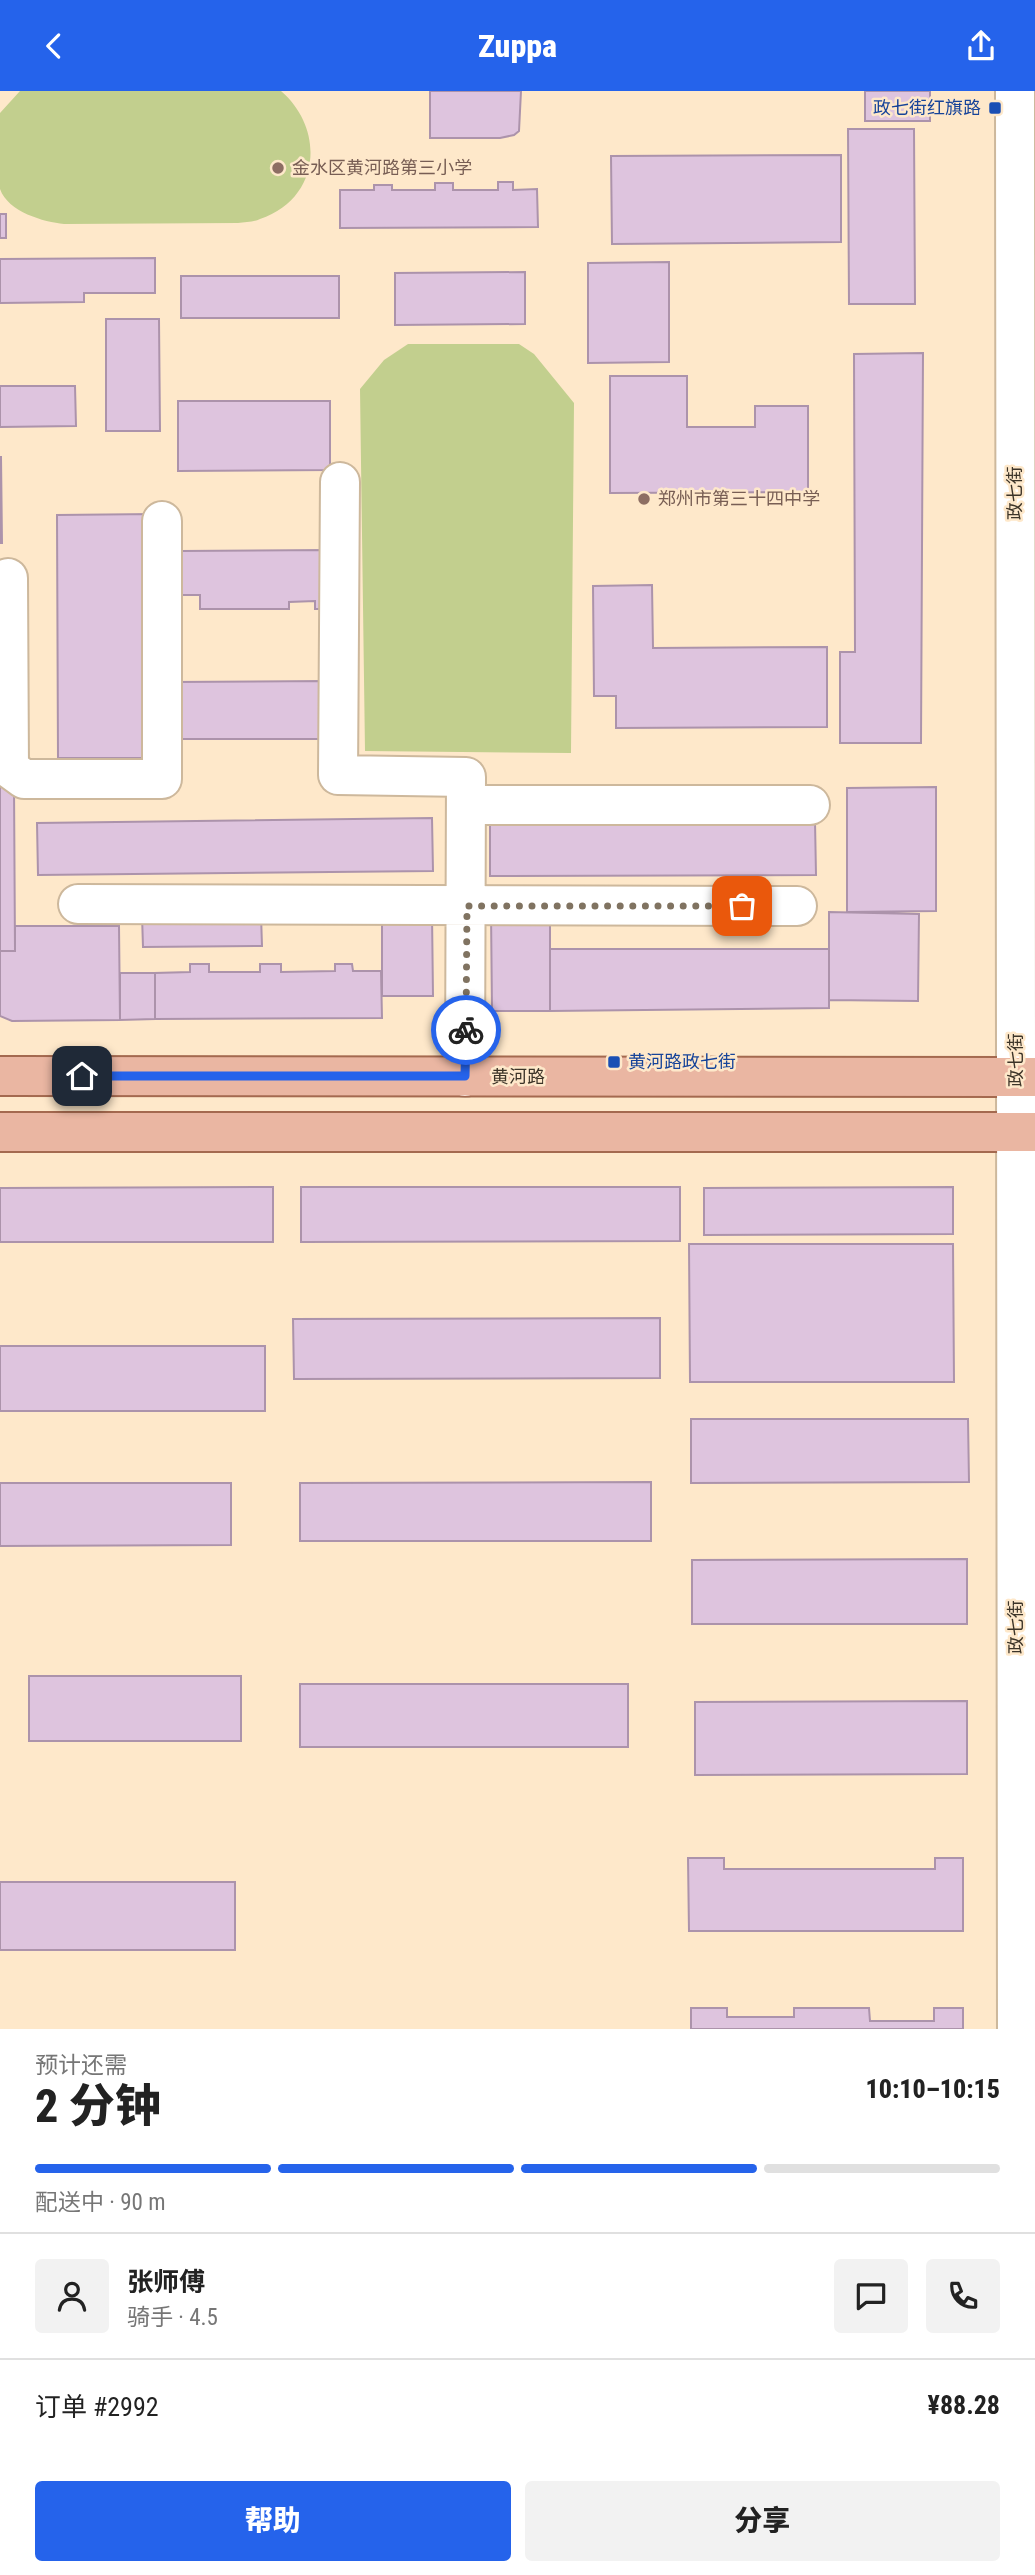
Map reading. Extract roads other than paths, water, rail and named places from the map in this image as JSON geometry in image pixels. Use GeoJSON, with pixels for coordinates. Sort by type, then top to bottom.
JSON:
{"type":"FeatureCollection","features":[{"type":"Feature","properties":{"kind":"main road","name":"黄河路"},"geometry":{"type":"LineString","coordinates":[[0,1076],[1025,1077]]}},
{"type":"Feature","properties":{"kind":"main road"},"geometry":{"type":"LineString","coordinates":[[0,1132],[1025,1132]]}},
{"type":"Feature","properties":{"kind":"street","name":"政七街"},"geometry":{"type":"LineString","coordinates":[[1014,91],[1025,1077],[1017,2029]]}},
{"type":"Feature","properties":{"kind":"street"},"geometry":{"type":"LineString","coordinates":[[340,482],[338,775],[466,776],[465,1076]]}},
{"type":"Feature","properties":{"kind":"street"},"geometry":{"type":"LineString","coordinates":[[8,579],[4,656],[9,768],[24,779],[162,779],[162,521]]}},
{"type":"Feature","properties":{"kind":"street"},"geometry":{"type":"LineString","coordinates":[[467,805],[810,805]]}},
{"type":"Feature","properties":{"kind":"street"},"geometry":{"type":"LineString","coordinates":[[78,904],[797,906]]}},
{"type":"Feature","properties":{"kind":"place","name":"政七街红旗路"},"geometry":{"type":"Point","coordinates":[995,108]}},
{"type":"Feature","properties":{"kind":"place","name":"金水区黄河路第三小学"},"geometry":{"type":"Point","coordinates":[278,168]}},
{"type":"Feature","properties":{"kind":"place","name":"郑州市第三十四中学"},"geometry":{"type":"Point","coordinates":[644,499]}},
{"type":"Feature","properties":{"kind":"place","name":"黄河路政七街"},"geometry":{"type":"Point","coordinates":[614,1062]}}]}
